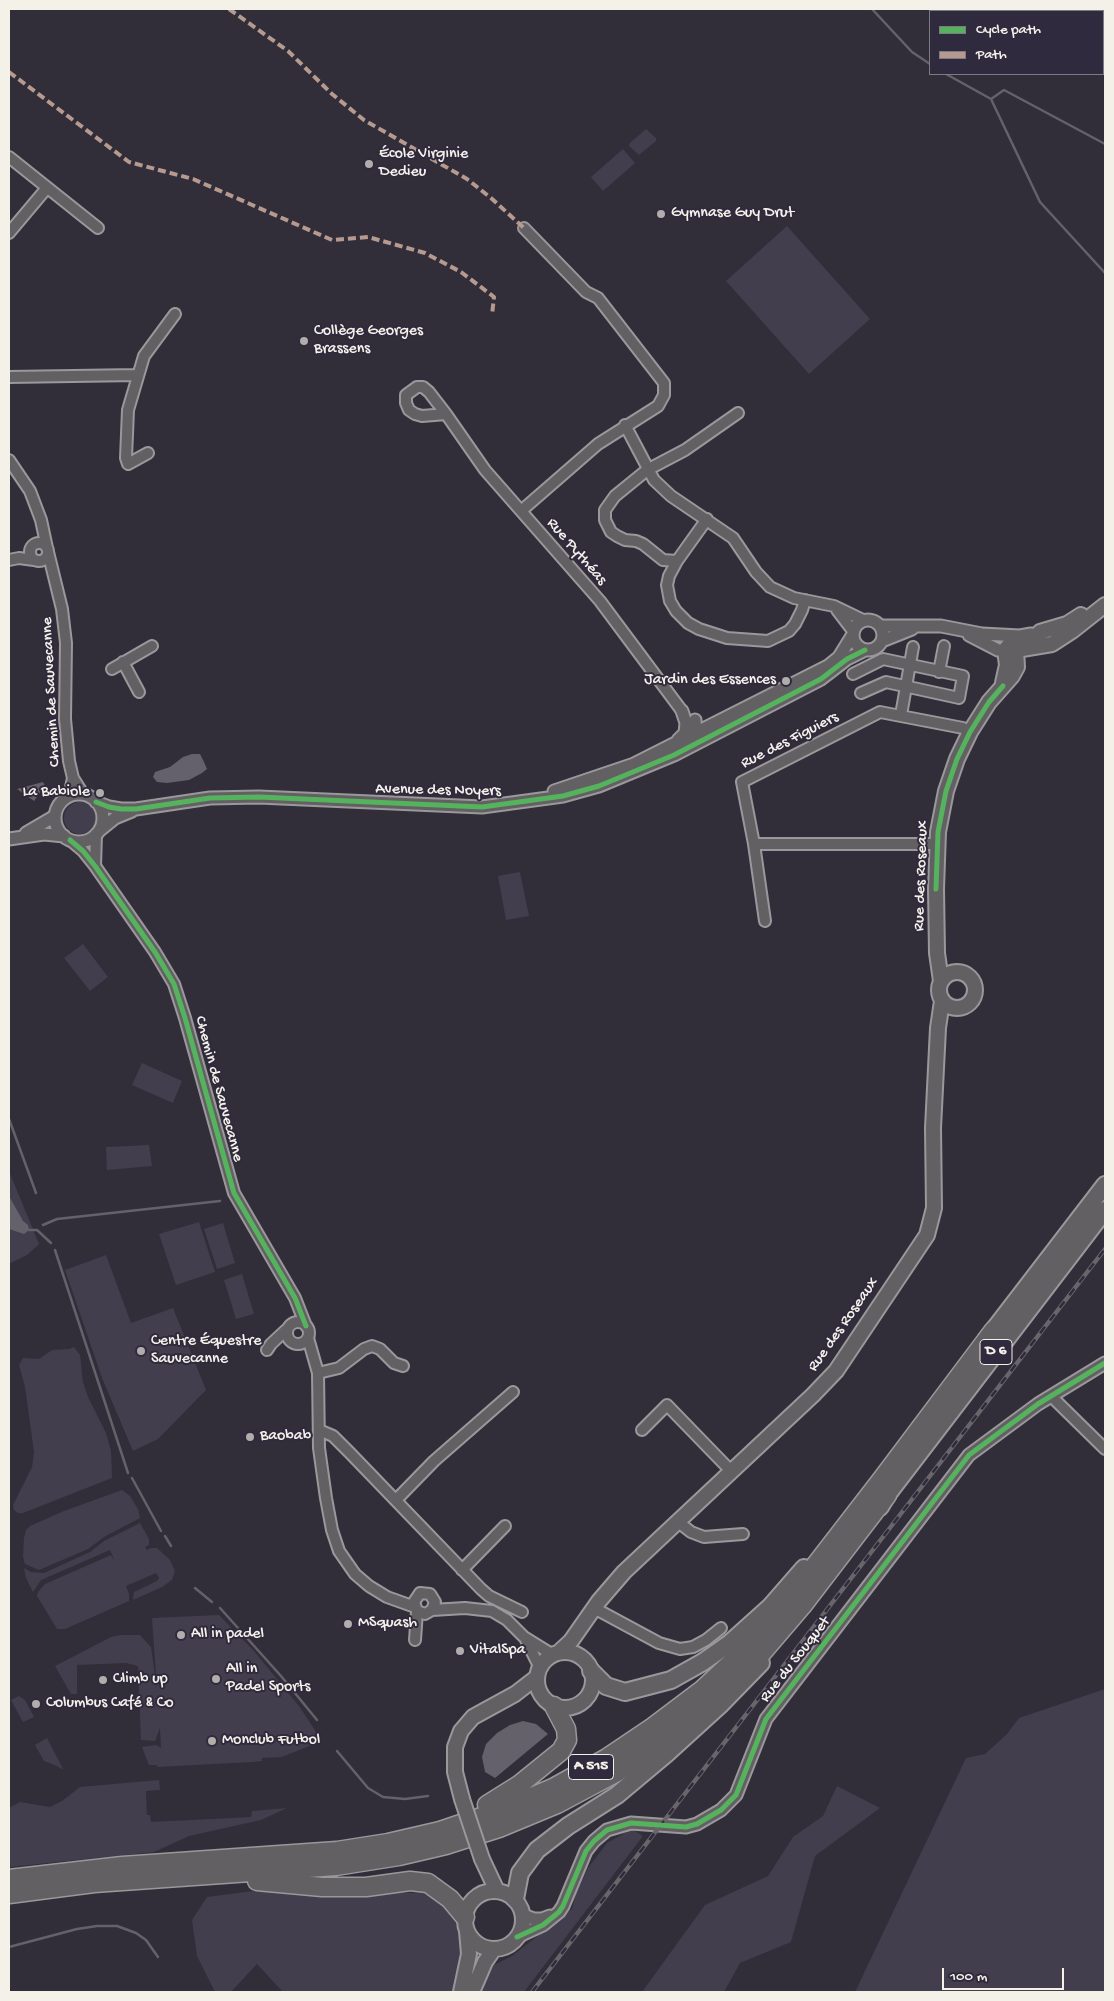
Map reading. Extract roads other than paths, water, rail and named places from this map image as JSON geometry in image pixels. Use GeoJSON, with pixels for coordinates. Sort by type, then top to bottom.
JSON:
{"type":"FeatureCollection","features":[{"type":"Feature","properties":{"kind":"highway","name":"D 6"},"geometry":{"type":"LineString","coordinates":[[994,1330],[1105,1185]]}},
{"type":"Feature","properties":{"kind":"highway","name":"D 6"},"geometry":{"type":"LineString","coordinates":[[887,1495],[1105,1210]]}},
{"type":"Feature","properties":{"kind":"highway"},"geometry":{"type":"LineString","coordinates":[[587,1665],[606,1686],[625,1692],[671,1680],[703,1662],[730,1643],[770,1607],[847,1517],[994,1330]]}},
{"type":"Feature","properties":{"kind":"highway","name":"A 515"},"geometry":{"type":"LineString","coordinates":[[9,1879],[122,1866],[270,1856],[388,1843],[440,1831],[496,1812],[553,1788],[607,1758],[653,1727],[702,1690],[747,1648],[787,1602],[994,1330]]}},
{"type":"Feature","properties":{"kind":"highway"},"geometry":{"type":"LineString","coordinates":[[515,1900],[520,1873],[537,1850],[568,1826],[616,1795],[666,1754],[721,1704],[772,1652],[854,1550],[887,1495]]}},
{"type":"Feature","properties":{"kind":"highway","name":"A 515"},"geometry":{"type":"LineString","coordinates":[[9,1894],[94,1883],[326,1867],[399,1856],[446,1845],[499,1828],[557,1804],[619,1771],[663,1740],[761,1654],[802,1606],[887,1495]]}},
{"type":"Feature","properties":{"kind":"highway"},"geometry":{"type":"LineString","coordinates":[[270,1856],[406,1832],[482,1808],[497,1800],[544,1766],[565,1746],[567,1740],[566,1728],[554,1706]]}},
{"type":"Feature","properties":{"kind":"highway"},"geometry":{"type":"LineString","coordinates":[[94,1883],[257,1881],[366,1887],[419,1881],[428,1883],[440,1890],[454,1902],[466,1924]]}},
{"type":"Feature","properties":{"kind":"main road"},"geometry":{"type":"LineString","coordinates":[[1012,648],[1033,639],[1040,632],[1067,624],[1105,600]]}},
{"type":"Feature","properties":{"kind":"main road"},"geometry":{"type":"LineString","coordinates":[[1012,648],[1052,644],[1105,605]]}},
{"type":"Feature","properties":{"kind":"main road","name":"Rue des Roseaux"},"geometry":{"type":"LineString","coordinates":[[946,977],[963,973],[968,976],[974,987],[972,999],[968,1003],[957,1008],[946,1004],[939,991],[946,977],[937,954],[937,844],[946,791],[957,759],[970,732],[989,702],[1017,667],[1012,648]]}},
{"type":"Feature","properties":{"kind":"main road","name":"Rue des Roseaux"},"geometry":{"type":"LineString","coordinates":[[556,1654],[571,1641],[594,1608],[624,1572],[813,1395],[836,1371],[927,1235],[934,1208],[933,1128],[939,1018],[946,1004]]}},
{"type":"Feature","properties":{"kind":"main road"},"geometry":{"type":"LineString","coordinates":[[538,1672],[541,1694],[546,1701],[554,1706],[572,1707],[587,1697],[593,1680],[587,1665],[583,1623]]}},
{"type":"Feature","properties":{"kind":"main road"},"geometry":{"type":"LineString","coordinates":[[497,1891],[482,1859],[462,1799],[455,1772],[455,1747],[461,1732],[474,1717],[516,1694],[538,1672],[545,1660],[556,1654],[575,1654],[587,1665]]}},
{"type":"Feature","properties":{"kind":"main road"},"geometry":{"type":"LineString","coordinates":[[516,1694],[541,1694]]}},
{"type":"Feature","properties":{"kind":"main road"},"geometry":{"type":"LineString","coordinates":[[480,1894],[482,1859]]}},
{"type":"Feature","properties":{"kind":"main road"},"geometry":{"type":"LineString","coordinates":[[461,1992],[469,1954],[466,1924],[467,1908],[472,1900],[480,1894],[497,1891],[510,1895],[523,1915],[523,1923],[517,1937],[511,1943],[494,1949],[477,1944],[466,1924]]}},
{"type":"Feature","properties":{"kind":"main road"},"geometry":{"type":"LineString","coordinates":[[472,1992],[485,1962],[494,1949]]}},
{"type":"Feature","properties":{"kind":"street"},"geometry":{"type":"LineString","coordinates":[[9,157],[46,189],[98,228]]}},
{"type":"Feature","properties":{"kind":"street"},"geometry":{"type":"LineString","coordinates":[[9,233],[46,189]]}},
{"type":"Feature","properties":{"kind":"street"},"geometry":{"type":"LineString","coordinates":[[521,512],[591,450],[625,425],[641,418],[658,406],[664,395],[664,383],[598,298],[586,292],[524,228]]}},
{"type":"Feature","properties":{"kind":"street"},"geometry":{"type":"LineString","coordinates":[[148,453],[128,464],[126,458],[128,410],[144,356],[175,314]]}},
{"type":"Feature","properties":{"kind":"street"},"geometry":{"type":"LineString","coordinates":[[9,376],[137,375]]}},
{"type":"Feature","properties":{"kind":"street","name":"Rue Pythéas"},"geometry":{"type":"LineString","coordinates":[[446,414],[422,416],[415,414],[409,410],[406,403],[406,395],[421,382],[446,414],[485,470],[600,601],[682,711]]}},
{"type":"Feature","properties":{"kind":"street"},"geometry":{"type":"LineString","coordinates":[[677,561],[663,560],[643,544],[617,536],[612,532],[605,520],[605,510],[609,503],[647,470],[686,450],[738,413]]}},
{"type":"Feature","properties":{"kind":"street"},"geometry":{"type":"LineString","coordinates":[[625,425],[647,470],[660,487],[686,507],[707,519],[733,538],[756,572],[770,587],[805,600],[814,600],[834,606],[863,620],[873,620],[881,626],[883,631],[882,641]]}},
{"type":"Feature","properties":{"kind":"street","name":"Chemin de Sauvecanne"},"geometry":{"type":"LineString","coordinates":[[9,460],[30,490],[41,520],[62,609],[66,643],[65,719],[69,761],[73,778],[83,794]]}},
{"type":"Feature","properties":{"kind":"street"},"geometry":{"type":"LineString","coordinates":[[707,519],[677,561],[669,576],[667,585],[670,601],[676,611],[688,623],[713,634],[738,639],[768,641],[789,631],[795,624],[805,600]]}},
{"type":"Feature","properties":{"kind":"street"},"geometry":{"type":"LineString","coordinates":[[35,554],[42,527]]}},
{"type":"Feature","properties":{"kind":"street"},"geometry":{"type":"LineString","coordinates":[[40,543],[48,550],[43,560],[35,554],[40,543]]}},
{"type":"Feature","properties":{"kind":"street"},"geometry":{"type":"LineString","coordinates":[[14,559],[35,554]]}},
{"type":"Feature","properties":{"kind":"street"},"geometry":{"type":"LineString","coordinates":[[35,554],[54,575]]}},
{"type":"Feature","properties":{"kind":"street"},"geometry":{"type":"LineString","coordinates":[[834,606],[852,634],[856,646],[865,650],[875,648],[882,641],[918,626]]}},
{"type":"Feature","properties":{"kind":"street"},"geometry":{"type":"LineString","coordinates":[[852,634],[858,623],[863,620]]}},
{"type":"Feature","properties":{"kind":"street"},"geometry":{"type":"LineString","coordinates":[[881,626],[941,626],[982,634],[1020,636],[1040,632]]}},
{"type":"Feature","properties":{"kind":"street"},"geometry":{"type":"LineString","coordinates":[[956,628],[998,650],[1012,648]]}},
{"type":"Feature","properties":{"kind":"street","name":"Avenue des Noyers"},"geometry":{"type":"LineString","coordinates":[[674,750],[696,734],[828,666],[839,657],[852,634]]}},
{"type":"Feature","properties":{"kind":"street"},"geometry":{"type":"LineString","coordinates":[[1001,635],[1012,648]]}},
{"type":"Feature","properties":{"kind":"street"},"geometry":{"type":"LineString","coordinates":[[112,669],[152,646]]}},
{"type":"Feature","properties":{"kind":"street"},"geometry":{"type":"LineString","coordinates":[[939,672],[944,646]]}},
{"type":"Feature","properties":{"kind":"street"},"geometry":{"type":"LineString","coordinates":[[901,715],[913,648]]}},
{"type":"Feature","properties":{"kind":"street","name":"Avenue des Noyers"},"geometry":{"type":"LineString","coordinates":[[96,802],[109,807],[136,809],[210,798],[260,797],[447,805],[524,797],[560,789],[674,750],[821,679],[847,659],[865,650]]}},
{"type":"Feature","properties":{"kind":"street"},"geometry":{"type":"LineString","coordinates":[[853,674],[883,658],[910,666],[963,676],[959,698],[886,682],[861,693]]}},
{"type":"Feature","properties":{"kind":"street"},"geometry":{"type":"LineString","coordinates":[[124,662],[139,692]]}},
{"type":"Feature","properties":{"kind":"street"},"geometry":{"type":"LineString","coordinates":[[682,711],[695,720],[714,725]]}},
{"type":"Feature","properties":{"kind":"street"},"geometry":{"type":"LineString","coordinates":[[674,750],[685,733],[686,723],[682,711]]}},
{"type":"Feature","properties":{"kind":"street","name":"Rue des Figuiers"},"geometry":{"type":"LineString","coordinates":[[754,844],[742,782],[880,712],[963,728],[970,732]]}},
{"type":"Feature","properties":{"kind":"street"},"geometry":{"type":"LineString","coordinates":[[695,720],[696,734]]}},
{"type":"Feature","properties":{"kind":"street","name":"Chemin de Sauvecanne"},"geometry":{"type":"LineString","coordinates":[[69,796],[73,778]]}},
{"type":"Feature","properties":{"kind":"street"},"geometry":{"type":"LineString","coordinates":[[67,838],[56,824],[55,816],[59,804],[69,796],[83,794],[96,802],[100,807],[103,820],[97,833],[95,866]]}},
{"type":"Feature","properties":{"kind":"street","name":"Avenue des Noyers"},"geometry":{"type":"LineString","coordinates":[[97,833],[115,818],[136,809]]}},
{"type":"Feature","properties":{"kind":"street"},"geometry":{"type":"LineString","coordinates":[[11,839],[45,824],[55,816]]}},
{"type":"Feature","properties":{"kind":"street"},"geometry":{"type":"LineString","coordinates":[[11,839],[44,834],[84,841],[97,833]]}},
{"type":"Feature","properties":{"kind":"street","name":"Chemin de Sauvecanne"},"geometry":{"type":"LineString","coordinates":[[67,838],[83,851],[95,866],[156,952],[174,984],[234,1193],[295,1298],[306,1326]]}},
{"type":"Feature","properties":{"kind":"street"},"geometry":{"type":"LineString","coordinates":[[765,921],[754,844],[937,844]]}},
{"type":"Feature","properties":{"kind":"street"},"geometry":{"type":"LineString","coordinates":[[295,1298],[292,1319],[287,1328],[286,1335],[316,1370]]}},
{"type":"Feature","properties":{"kind":"street"},"geometry":{"type":"LineString","coordinates":[[308,1338],[305,1342],[295,1344],[277,1344],[268,1350],[270,1344],[287,1328],[297,1322],[306,1326],[309,1330],[308,1338],[316,1370],[318,1448],[332,1530],[344,1561],[369,1586],[425,1614],[431,1611],[465,1608],[498,1613],[524,1637],[556,1654]]}},
{"type":"Feature","properties":{"kind":"street"},"geometry":{"type":"LineString","coordinates":[[316,1370],[339,1368],[364,1348],[372,1346],[380,1349],[394,1363],[403,1366]]}},
{"type":"Feature","properties":{"kind":"street","name":"Rue du Souquet"},"geometry":{"type":"LineString","coordinates":[[517,1937],[543,1926],[559,1912],[586,1851],[607,1830],[631,1823],[686,1827],[708,1819],[731,1800],[736,1795],[766,1718],[969,1455],[1038,1404],[1105,1363]]}},
{"type":"Feature","properties":{"kind":"street"},"geometry":{"type":"LineString","coordinates":[[396,1500],[434,1461],[513,1392]]}},
{"type":"Feature","properties":{"kind":"street"},"geometry":{"type":"LineString","coordinates":[[1052,1396],[1105,1449]]}},
{"type":"Feature","properties":{"kind":"street"},"geometry":{"type":"LineString","coordinates":[[642,1430],[667,1405],[731,1471]]}},
{"type":"Feature","properties":{"kind":"street"},"geometry":{"type":"LineString","coordinates":[[319,1430],[333,1436],[489,1596],[522,1612]]}},
{"type":"Feature","properties":{"kind":"street"},"geometry":{"type":"LineString","coordinates":[[677,1521],[691,1532],[704,1537],[743,1534]]}},
{"type":"Feature","properties":{"kind":"street"},"geometry":{"type":"LineString","coordinates":[[462,1570],[506,1526]]}},
{"type":"Feature","properties":{"kind":"street"},"geometry":{"type":"LineString","coordinates":[[387,1596],[416,1596],[425,1593],[433,1598],[465,1608]]}},
{"type":"Feature","properties":{"kind":"street"},"geometry":{"type":"LineString","coordinates":[[416,1596],[414,1602],[416,1609],[415,1640],[435,1602],[433,1598]]}},
{"type":"Feature","properties":{"kind":"street"},"geometry":{"type":"LineString","coordinates":[[594,1608],[659,1643],[680,1649],[693,1647],[706,1640],[721,1628]]}},
{"type":"Feature","properties":{"kind":"street"},"geometry":{"type":"LineString","coordinates":[[524,1637],[538,1672]]}},
{"type":"Feature","properties":{"kind":"street"},"geometry":{"type":"LineString","coordinates":[[523,1915],[534,1919],[542,1919],[559,1912]]}},
{"type":"Feature","properties":{"kind":"waterway"},"geometry":{"type":"LineString","coordinates":[[872,9],[912,52],[929,63]]}},
{"type":"Feature","properties":{"kind":"waterway"},"geometry":{"type":"LineString","coordinates":[[948,75],[991,99],[1040,202],[1105,273]]}},
{"type":"Feature","properties":{"kind":"waterway"},"geometry":{"type":"LineString","coordinates":[[991,99],[1004,90],[1105,144]]}},
{"type":"Feature","properties":{"kind":"waterway"},"geometry":{"type":"LineString","coordinates":[[9,1119],[36,1193]]}},
{"type":"Feature","properties":{"kind":"waterway"},"geometry":{"type":"LineString","coordinates":[[43,1225],[57,1219],[220,1201]]}},
{"type":"Feature","properties":{"kind":"waterway"},"geometry":{"type":"LineString","coordinates":[[29,1230],[37,1230],[51,1243]]}},
{"type":"Feature","properties":{"kind":"waterway"},"geometry":{"type":"LineString","coordinates":[[55,1250],[128,1473]]}},
{"type":"Feature","properties":{"kind":"waterway"},"geometry":{"type":"LineString","coordinates":[[132,1478],[161,1531]]}},
{"type":"Feature","properties":{"kind":"waterway"},"geometry":{"type":"LineString","coordinates":[[165,1536],[171,1546]]}},
{"type":"Feature","properties":{"kind":"waterway"},"geometry":{"type":"LineString","coordinates":[[195,1588],[212,1602]]}},
{"type":"Feature","properties":{"kind":"waterway"},"geometry":{"type":"LineString","coordinates":[[220,1608],[281,1676],[317,1720]]}},
{"type":"Feature","properties":{"kind":"waterway"},"geometry":{"type":"LineString","coordinates":[[337,1751],[368,1788],[383,1797],[405,1799],[428,1796]]}},
{"type":"Feature","properties":{"kind":"waterway"},"geometry":{"type":"LineString","coordinates":[[9,1947],[77,1929],[117,1926],[136,1933],[146,1940],[158,1957]]}},
{"type":"Feature","properties":{"kind":"railway"},"geometry":{"type":"LineString","coordinates":[[532,1992],[1105,1249]]}},
{"type":"Feature","properties":{"kind":"place","name":"École Virginie Dedieu"},"geometry":{"type":"Point","coordinates":[369,164]}},
{"type":"Feature","properties":{"kind":"place","name":"Gymnase Guy Drut"},"geometry":{"type":"Point","coordinates":[661,214]}},
{"type":"Feature","properties":{"kind":"place","name":"Collège Georges Brassens"},"geometry":{"type":"Point","coordinates":[304,341]}},
{"type":"Feature","properties":{"kind":"place","name":"Jardin des Essences"},"geometry":{"type":"Point","coordinates":[786,681]}},
{"type":"Feature","properties":{"kind":"place","name":"La Babiole"},"geometry":{"type":"Point","coordinates":[100,793]}},
{"type":"Feature","properties":{"kind":"place","name":"Centre Équestre Sauvecanne"},"geometry":{"type":"Point","coordinates":[141,1351]}},
{"type":"Feature","properties":{"kind":"place","name":"Baobab"},"geometry":{"type":"Point","coordinates":[250,1437]}},
{"type":"Feature","properties":{"kind":"place","name":"MSquash"},"geometry":{"type":"Point","coordinates":[348,1624]}},
{"type":"Feature","properties":{"kind":"place","name":"All in padel"},"geometry":{"type":"Point","coordinates":[181,1635]}},
{"type":"Feature","properties":{"kind":"place","name":"VitalSpa"},"geometry":{"type":"Point","coordinates":[460,1651]}},
{"type":"Feature","properties":{"kind":"place","name":"All in Padel Sports"},"geometry":{"type":"Point","coordinates":[216,1679]}},
{"type":"Feature","properties":{"kind":"place","name":"Climb up"},"geometry":{"type":"Point","coordinates":[103,1680]}},
{"type":"Feature","properties":{"kind":"place","name":"Columbus Café & Co"},"geometry":{"type":"Point","coordinates":[36,1704]}},
{"type":"Feature","properties":{"kind":"place","name":"Monclub Futbol"},"geometry":{"type":"Point","coordinates":[212,1741]}}]}
